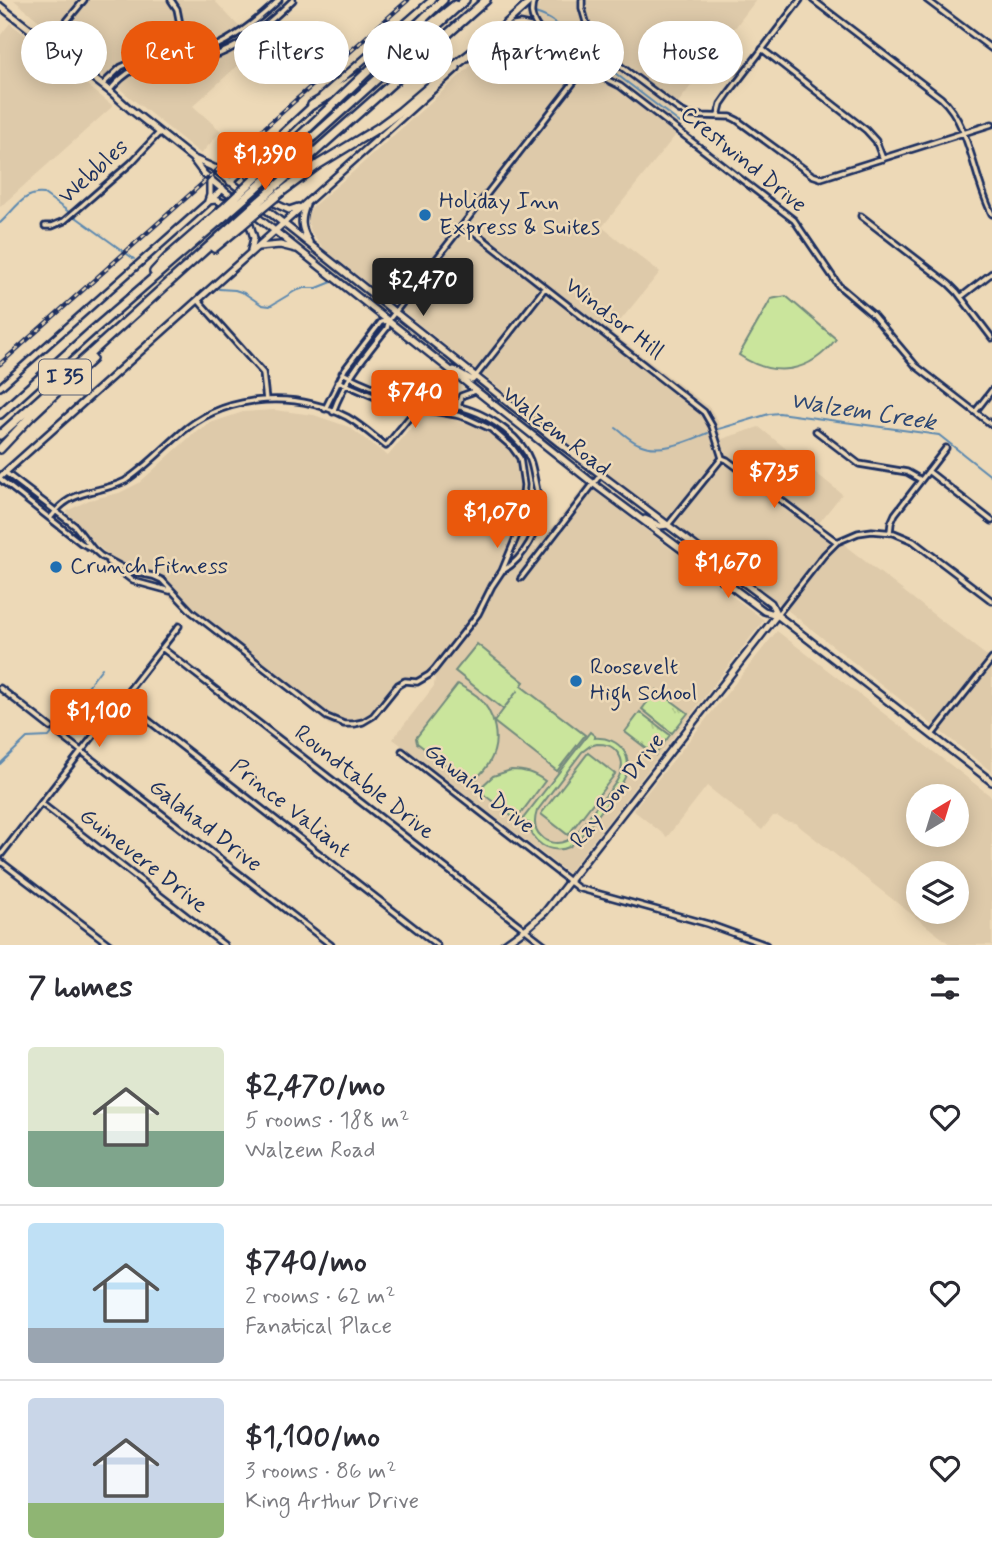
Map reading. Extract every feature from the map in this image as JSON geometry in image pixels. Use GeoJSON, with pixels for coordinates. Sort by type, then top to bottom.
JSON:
{"type":"FeatureCollection","features":[{"type":"Feature","properties":{"kind":"highway"},"geometry":{"type":"LineString","coordinates":[[226,211],[443,0]]}},
{"type":"Feature","properties":{"kind":"highway"},"geometry":{"type":"LineString","coordinates":[[312,105],[394,53],[463,0]]}},
{"type":"Feature","properties":{"kind":"highway","name":"I 35"},"geometry":{"type":"LineString","coordinates":[[0,414],[226,211],[264,181],[463,0]]}},
{"type":"Feature","properties":{"kind":"highway","name":"I 35"},"geometry":{"type":"LineString","coordinates":[[0,435],[276,191],[486,0]]}},
{"type":"Feature","properties":{"kind":"highway"},"geometry":{"type":"LineString","coordinates":[[276,191],[378,128],[467,56]]}},
{"type":"Feature","properties":{"kind":"highway"},"geometry":{"type":"LineString","coordinates":[[0,449],[130,318]]}},
{"type":"Feature","properties":{"kind":"main road"},"geometry":{"type":"LineString","coordinates":[[0,387],[432,0]]}},
{"type":"Feature","properties":{"kind":"main road"},"geometry":{"type":"LineString","coordinates":[[509,21],[533,0]]}},
{"type":"Feature","properties":{"kind":"main road","name":"Walzem Road"},"geometry":{"type":"LineString","coordinates":[[0,6],[21,23]]}},
{"type":"Feature","properties":{"kind":"main road"},"geometry":{"type":"LineString","coordinates":[[2,476],[467,59]]}},
{"type":"Feature","properties":{"kind":"main road","name":"Walzem Road"},"geometry":{"type":"LineString","coordinates":[[102,85],[192,158],[222,189],[594,484],[764,611],[777,615],[992,782]]}},
{"type":"Feature","properties":{"kind":"main road","name":"Walzem Road"},"geometry":{"type":"LineString","coordinates":[[192,158],[212,167],[475,377],[771,603],[777,615]]}},
{"type":"Feature","properties":{"kind":"main road"},"geometry":{"type":"LineString","coordinates":[[252,162],[248,170],[250,180],[276,204],[289,210],[307,203]]}},
{"type":"Feature","properties":{"kind":"main road"},"geometry":{"type":"LineString","coordinates":[[212,167],[225,171],[245,168]]}},
{"type":"Feature","properties":{"kind":"main road"},"geometry":{"type":"LineString","coordinates":[[208,201],[211,195],[210,178]]}},
{"type":"Feature","properties":{"kind":"main road"},"geometry":{"type":"LineString","coordinates":[[208,201],[227,204],[250,225],[254,238],[252,251]]}},
{"type":"Feature","properties":{"kind":"main road"},"geometry":{"type":"LineString","coordinates":[[307,203],[301,223],[311,245]]}},
{"type":"Feature","properties":{"kind":"main road"},"geometry":{"type":"LineString","coordinates":[[252,251],[280,245],[305,253]]}},
{"type":"Feature","properties":{"kind":"main road"},"geometry":{"type":"LineString","coordinates":[[439,361],[469,379],[475,377]]}},
{"type":"Feature","properties":{"kind":"main road"},"geometry":{"type":"LineString","coordinates":[[630,511],[660,526],[668,525]]}},
{"type":"Feature","properties":{"kind":"main road","name":"Ray Bon Drive"},"geometry":{"type":"LineString","coordinates":[[503,945],[545,912],[570,882],[777,615]]}},
{"type":"Feature","properties":{"kind":"street"},"geometry":{"type":"LineString","coordinates":[[67,21],[84,0]]}},
{"type":"Feature","properties":{"kind":"street"},"geometry":{"type":"LineString","coordinates":[[171,0],[177,9],[179,21]]}},
{"type":"Feature","properties":{"kind":"street"},"geometry":{"type":"LineString","coordinates":[[220,44],[254,23],[279,0]]}},
{"type":"Feature","properties":{"kind":"street"},"geometry":{"type":"LineString","coordinates":[[220,53],[247,39],[293,0]]}},
{"type":"Feature","properties":{"kind":"street"},"geometry":{"type":"LineString","coordinates":[[533,0],[531,16],[534,21]]}},
{"type":"Feature","properties":{"kind":"street"},"geometry":{"type":"LineString","coordinates":[[582,0],[586,21]]}},
{"type":"Feature","properties":{"kind":"street"},"geometry":{"type":"LineString","coordinates":[[718,116],[721,104],[800,0]]}},
{"type":"Feature","properties":{"kind":"street"},"geometry":{"type":"LineString","coordinates":[[813,0],[946,103],[960,121],[981,190],[992,214]]}},
{"type":"Feature","properties":{"kind":"street"},"geometry":{"type":"LineString","coordinates":[[927,0],[992,49]]}},
{"type":"Feature","properties":{"kind":"street"},"geometry":{"type":"LineString","coordinates":[[762,49],[866,130],[876,141],[883,159]]}},
{"type":"Feature","properties":{"kind":"street"},"geometry":{"type":"LineString","coordinates":[[102,85],[121,68]]}},
{"type":"Feature","properties":{"kind":"street"},"geometry":{"type":"LineString","coordinates":[[624,69],[688,115],[731,117],[737,120],[812,175],[821,178],[992,124]]}},
{"type":"Feature","properties":{"kind":"street"},"geometry":{"type":"LineString","coordinates":[[110,91],[121,78]]}},
{"type":"Feature","properties":{"kind":"street"},"geometry":{"type":"LineString","coordinates":[[333,412],[349,377],[387,328],[389,320],[573,84]]}},
{"type":"Feature","properties":{"kind":"street","name":"Crestwind Drive"},"geometry":{"type":"LineString","coordinates":[[617,84],[794,220],[839,286],[872,314],[916,366],[992,425]]}},
{"type":"Feature","properties":{"kind":"street","name":"Webbles"},"geometry":{"type":"LineString","coordinates":[[45,226],[58,224],[71,215],[131,163],[159,133]]}},
{"type":"Feature","properties":{"kind":"street"},"geometry":{"type":"LineString","coordinates":[[861,216],[949,284],[992,338]]}},
{"type":"Feature","properties":{"kind":"street","name":"Windsor Hill"},"geometry":{"type":"LineString","coordinates":[[464,224],[704,412],[712,426],[722,458]]}},
{"type":"Feature","properties":{"kind":"street"},"geometry":{"type":"LineString","coordinates":[[961,297],[992,273]]}},
{"type":"Feature","properties":{"kind":"street"},"geometry":{"type":"LineString","coordinates":[[475,377],[545,288]]}},
{"type":"Feature","properties":{"kind":"street"},"geometry":{"type":"LineString","coordinates":[[198,300],[263,373],[266,400]]}},
{"type":"Feature","properties":{"kind":"street"},"geometry":{"type":"LineString","coordinates":[[325,409],[342,373],[381,322],[389,320]]}},
{"type":"Feature","properties":{"kind":"street"},"geometry":{"type":"LineString","coordinates":[[342,373],[367,386],[483,415],[496,423],[524,449],[533,468],[540,506],[539,517],[525,549],[502,571]]}},
{"type":"Feature","properties":{"kind":"street"},"geometry":{"type":"LineString","coordinates":[[100,556],[129,570],[162,580],[192,612],[327,717],[344,724],[363,722],[373,716],[398,685],[405,681],[417,682],[429,675],[478,614],[514,544],[522,516],[524,485],[520,458],[512,447],[491,429],[467,418],[380,399],[338,381]]}},
{"type":"Feature","properties":{"kind":"street"},"geometry":{"type":"LineString","coordinates":[[458,407],[461,396],[475,390]]}},
{"type":"Feature","properties":{"kind":"street"},"geometry":{"type":"LineString","coordinates":[[975,412],[992,390]]}},
{"type":"Feature","properties":{"kind":"street"},"geometry":{"type":"LineString","coordinates":[[50,519],[71,499],[125,481],[188,428],[220,410],[266,400],[308,403],[346,417],[386,446],[419,401]]}},
{"type":"Feature","properties":{"kind":"street"},"geometry":{"type":"LineString","coordinates":[[816,431],[859,464],[907,472],[921,480]]}},
{"type":"Feature","properties":{"kind":"street"},"geometry":{"type":"LineString","coordinates":[[890,532],[895,514],[946,448]]}},
{"type":"Feature","properties":{"kind":"street"},"geometry":{"type":"LineString","coordinates":[[668,525],[722,458],[837,542]]}},
{"type":"Feature","properties":{"kind":"street"},"geometry":{"type":"LineString","coordinates":[[928,471],[992,521]]}},
{"type":"Feature","properties":{"kind":"street"},"geometry":{"type":"LineString","coordinates":[[521,578],[601,474]]}},
{"type":"Feature","properties":{"kind":"street"},"geometry":{"type":"LineString","coordinates":[[2,476],[75,526],[100,556],[133,581],[172,591]]}},
{"type":"Feature","properties":{"kind":"street"},"geometry":{"type":"LineString","coordinates":[[2,476],[50,519],[93,549]]}},
{"type":"Feature","properties":{"kind":"street"},"geometry":{"type":"LineString","coordinates":[[522,516],[539,517]]}},
{"type":"Feature","properties":{"kind":"street"},"geometry":{"type":"LineString","coordinates":[[777,615],[837,542],[865,532],[890,532],[913,541],[992,601]]}},
{"type":"Feature","properties":{"kind":"street"},"geometry":{"type":"LineString","coordinates":[[151,586],[153,576]]}},
{"type":"Feature","properties":{"kind":"street"},"geometry":{"type":"LineString","coordinates":[[110,945],[0,859],[179,626]]}},
{"type":"Feature","properties":{"kind":"street","name":"Roundtable Drive"},"geometry":{"type":"LineString","coordinates":[[162,648],[545,945]]}},
{"type":"Feature","properties":{"kind":"street"},"geometry":{"type":"LineString","coordinates":[[932,736],[992,659]]}},
{"type":"Feature","properties":{"kind":"street"},"geometry":{"type":"LineString","coordinates":[[0,688],[51,728]]}},
{"type":"Feature","properties":{"kind":"street","name":"Prince Valiant"},"geometry":{"type":"LineString","coordinates":[[122,700],[437,945]]}},
{"type":"Feature","properties":{"kind":"street","name":"Galahad Drive"},"geometry":{"type":"LineString","coordinates":[[59,734],[331,945]]}},
{"type":"Feature","properties":{"kind":"street","name":"Gawain Drive"},"geometry":{"type":"LineString","coordinates":[[402,751],[578,888],[697,921],[766,945]]}},
{"type":"Feature","properties":{"kind":"street","name":"Guinevere Drive"},"geometry":{"type":"LineString","coordinates":[[42,804],[224,945]]}},
{"type":"Feature","properties":{"kind":"shaded area"},"geometry":{"type":"Polygon","coordinates":[[[14,0],[214,0],[234,21],[234,69],[220,81],[220,21],[121,21],[121,84],[217,84],[193,106],[221,131],[201,154],[107,78],[107,21],[39,21],[14,0]]]}},
{"type":"Feature","properties":{"kind":"shaded area"},"geometry":{"type":"Polygon","coordinates":[[[544,0],[756,0],[740,21],[638,21],[638,84],[692,84],[668,116],[682,127],[602,227],[660,272],[611,332],[710,408],[718,421],[722,439],[759,427],[842,494],[819,523],[992,660],[992,772],[781,605],[604,471],[324,249],[311,232],[307,217],[312,207],[467,69],[467,84],[624,84],[624,21],[521,21],[544,0]]]}},
{"type":"Feature","properties":{"kind":"shaded area"},"geometry":{"type":"Polygon","coordinates":[[[10,23],[21,32],[21,84],[86,84],[113,106],[0,207],[0,36],[10,23]]]}},
{"type":"Feature","properties":{"kind":"shaded area"},"geometry":{"type":"Polygon","coordinates":[[[274,410],[314,415],[349,427],[388,456],[423,413],[466,422],[491,434],[513,453],[520,471],[520,494],[512,535],[536,548],[586,484],[764,620],[568,873],[393,739],[434,686],[435,677],[424,683],[406,685],[373,722],[343,729],[329,725],[164,593],[148,588],[151,571],[122,563],[107,554],[68,515],[67,511],[89,500],[119,493],[139,483],[192,435],[210,423],[243,412],[274,410]]]}},
{"type":"Feature","properties":{"kind":"shaded area"},"geometry":{"type":"Polygon","coordinates":[[[777,631],[992,797],[992,945],[951,945],[924,924],[969,924],[969,861],[906,861],[906,910],[795,823],[773,816],[762,830],[707,786],[667,837],[633,810],[777,631]]]}},
{"type":"Feature","properties":{"kind":"green space"},"geometry":{"type":"Polygon","coordinates":[[[786,296],[836,339],[815,359],[791,369],[765,367],[739,355],[771,299],[786,296]]]}},
{"type":"Feature","properties":{"kind":"green space"},"geometry":{"type":"Polygon","coordinates":[[[477,644],[524,682],[521,686],[585,735],[557,771],[494,722],[518,690],[503,709],[455,671],[477,644]]]}},
{"type":"Feature","properties":{"kind":"green space"},"geometry":{"type":"Polygon","coordinates":[[[458,684],[475,694],[483,703],[495,727],[493,754],[485,769],[471,784],[417,743],[416,738],[458,684]]]}},
{"type":"Feature","properties":{"kind":"green space"},"geometry":{"type":"Polygon","coordinates":[[[657,690],[688,713],[672,733],[642,709],[657,690]]]}},
{"type":"Feature","properties":{"kind":"green space"},"geometry":{"type":"Polygon","coordinates":[[[640,712],[670,735],[655,755],[625,732],[640,712]]]}},
{"type":"Feature","properties":{"kind":"green space"},"geometry":{"type":"Polygon","coordinates":[[[590,732],[594,738],[612,741],[624,751],[628,766],[622,783],[575,843],[563,849],[548,848],[537,841],[529,823],[522,820],[590,732]],[[597,744],[582,752],[537,811],[535,827],[538,833],[552,843],[566,841],[574,835],[620,774],[621,759],[617,752],[608,745],[597,744]]]}},
{"type":"Feature","properties":{"kind":"green space"},"geometry":{"type":"Polygon","coordinates":[[[588,753],[615,774],[568,835],[541,814],[588,753]]]}},
{"type":"Feature","properties":{"kind":"green space"},"geometry":{"type":"Polygon","coordinates":[[[511,770],[529,772],[545,781],[518,817],[514,818],[478,790],[493,776],[511,770]]]}},
{"type":"Feature","properties":{"kind":"waterway"},"geometry":{"type":"LineString","coordinates":[[535,13],[552,21]]}},
{"type":"Feature","properties":{"kind":"waterway"},"geometry":{"type":"LineString","coordinates":[[624,80],[680,123]]}},
{"type":"Feature","properties":{"kind":"waterway","name":"Walzem Creek"},"geometry":{"type":"LineString","coordinates":[[0,223],[25,198],[44,194],[134,259]]}},
{"type":"Feature","properties":{"kind":"waterway","name":"Walzem Creek"},"geometry":{"type":"LineString","coordinates":[[219,289],[235,290],[262,305],[270,306],[295,291],[317,288],[332,282]]}},
{"type":"Feature","properties":{"kind":"waterway","name":"Walzem Creek"},"geometry":{"type":"LineString","coordinates":[[719,429],[779,413],[939,435],[992,477]]}},
{"type":"Feature","properties":{"kind":"waterway","name":"Walzem Creek"},"geometry":{"type":"LineString","coordinates":[[616,428],[636,443],[656,448],[692,440],[708,433]]}},
{"type":"Feature","properties":{"kind":"waterway"},"geometry":{"type":"LineString","coordinates":[[0,764],[27,738],[49,737],[102,668]]}},
{"type":"Feature","properties":{"kind":"railway"},"geometry":{"type":"LineString","coordinates":[[0,364],[408,0]]}},
{"type":"Feature","properties":{"kind":"place","name":"Holiday Inn Express & Suites"},"geometry":{"type":"Point","coordinates":[425,215]}},
{"type":"Feature","properties":{"kind":"place","name":"Crunch Fitness"},"geometry":{"type":"Point","coordinates":[56,567]}},
{"type":"Feature","properties":{"kind":"place","name":"Roosevelt High School"},"geometry":{"type":"Point","coordinates":[576,681]}}]}
